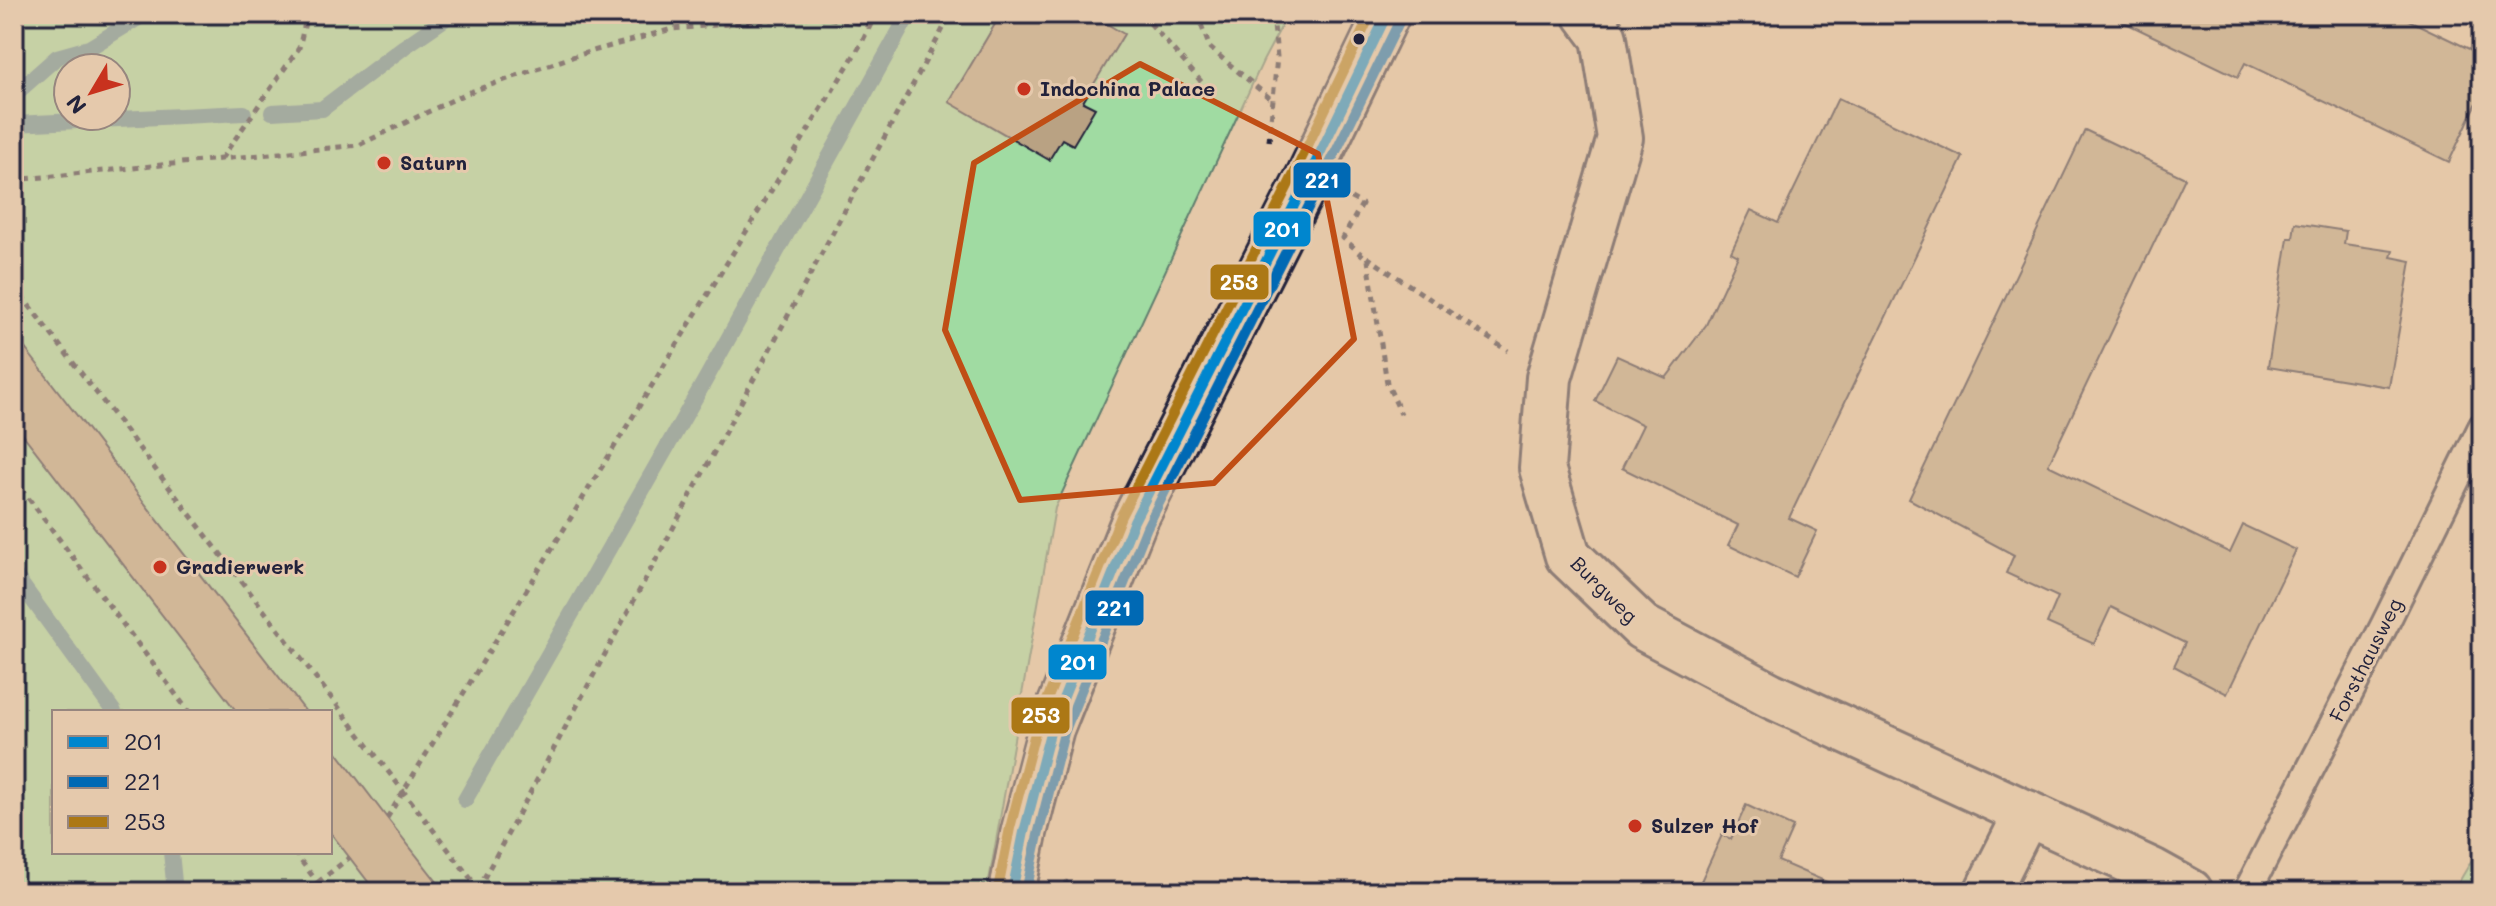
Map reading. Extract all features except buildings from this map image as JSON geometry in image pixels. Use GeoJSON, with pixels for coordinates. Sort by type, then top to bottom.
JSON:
{"type":"FeatureCollection","features":[{"type":"Feature","properties":{"kind":"street"},"geometry":{"type":"LineString","coordinates":[[1012,892],[1051,729],[1134,521],[1310,174],[1387,14]]}},
{"type":"Feature","properties":{"kind":"street","name":"Burgweg"},"geometry":{"type":"LineString","coordinates":[[1586,14],[1604,38],[1620,138],[1549,378],[1542,468],[1568,556],[1642,627],[1770,695],[2152,871],[2190,892]]}},
{"type":"Feature","properties":{"kind":"street"},"geometry":{"type":"LineString","coordinates":[[1987,892],[2027,813]]}},
{"type":"Feature","properties":{"kind":"lane","name":"Forsthausweg"},"geometry":{"type":"LineString","coordinates":[[2247,892],[2482,427]]}},
{"type":"Feature","properties":{"kind":"path"},"geometry":{"type":"LineString","coordinates":[[221,160],[299,48],[307,14]]}},
{"type":"Feature","properties":{"kind":"path"},"geometry":{"type":"LineString","coordinates":[[387,818],[876,14]]}},
{"type":"Feature","properties":{"kind":"path"},"geometry":{"type":"LineString","coordinates":[[14,286],[479,890],[951,14]]}},
{"type":"Feature","properties":{"kind":"path"},"geometry":{"type":"LineString","coordinates":[[1142,14],[1205,86]]}},
{"type":"Feature","properties":{"kind":"path"},"geometry":{"type":"LineString","coordinates":[[1197,14],[1210,48],[1272,100]]}},
{"type":"Feature","properties":{"kind":"path"},"geometry":{"type":"LineString","coordinates":[[1269,150],[1277,57],[1273,14]]}},
{"type":"Feature","properties":{"kind":"path"},"geometry":{"type":"LineString","coordinates":[[14,180],[359,145],[467,93],[575,56],[672,29],[816,16],[870,25]]}},
{"type":"Feature","properties":{"kind":"path"},"geometry":{"type":"LineString","coordinates":[[1310,174],[1362,204],[1343,238],[1549,378]]}},
{"type":"Feature","properties":{"kind":"path"},"geometry":{"type":"LineString","coordinates":[[1367,257],[1387,383],[1401,414]]}},
{"type":"Feature","properties":{"kind":"path"},"geometry":{"type":"LineString","coordinates":[[14,479],[187,710]]}},
{"type":"Feature","properties":{"kind":"path"},"geometry":{"type":"LineString","coordinates":[[295,854],[325,892]]}},
{"type":"Feature","properties":{"kind":"path"},"geometry":{"type":"LineString","coordinates":[[311,892],[317,883],[350,857]]}},
{"type":"Feature","properties":{"kind":"highlighted area"},"geometry":{"type":"Polygon","coordinates":[[[1140,64],[1318,154],[1354,339],[1214,483],[1020,500],[945,330],[974,163],[1140,64]]]}},
{"type":"Feature","properties":{"kind":"green space"},"geometry":{"type":"Polygon","coordinates":[[[14,14],[1288,14],[1263,61],[1055,508],[987,892],[14,892],[14,14]]]}},
{"type":"Feature","properties":{"kind":"green space"},"geometry":{"type":"Polygon","coordinates":[[[2482,843],[2482,892],[2453,892],[2482,843]]]}},
{"type":"Feature","properties":{"kind":"waterway"},"geometry":{"type":"LineString","coordinates":[[14,95],[57,57],[89,48],[145,14]]}},
{"type":"Feature","properties":{"kind":"waterway"},"geometry":{"type":"LineString","coordinates":[[272,112],[322,109],[452,14]]}},
{"type":"Feature","properties":{"kind":"waterway"},"geometry":{"type":"LineString","coordinates":[[465,800],[703,384],[909,14]]}},
{"type":"Feature","properties":{"kind":"waterway"},"geometry":{"type":"LineString","coordinates":[[14,124],[244,113]]}},
{"type":"Feature","properties":{"kind":"waterway"},"geometry":{"type":"LineString","coordinates":[[14,574],[113,710]]}},
{"type":"Feature","properties":{"kind":"waterway"},"geometry":{"type":"LineString","coordinates":[[171,854],[175,892]]}},
{"type":"Feature","properties":{"kind":"transit line","name":"253"},"geometry":{"type":"LineString","coordinates":[[998,889],[1010,828],[1037,725],[1121,516],[1297,168],[1371,14]]}},
{"type":"Feature","properties":{"kind":"transit line","name":"201"},"geometry":{"type":"LineString","coordinates":[[1012,892],[1051,729],[1134,521],[1310,174],[1387,14]]}},
{"type":"Feature","properties":{"kind":"transit line","name":"221"},"geometry":{"type":"LineString","coordinates":[[1026,892],[1064,733],[1147,527],[1400,20]]}},
{"type":"Feature","properties":{"kind":"place","name":"Indochina Palace"},"geometry":{"type":"Point","coordinates":[1024,89]}},
{"type":"Feature","properties":{"kind":"place","name":"Saturn"},"geometry":{"type":"Point","coordinates":[384,163]}},
{"type":"Feature","properties":{"kind":"place","name":"Gradierwerk"},"geometry":{"type":"Point","coordinates":[160,567]}},
{"type":"Feature","properties":{"kind":"place","name":"Sulzer Hof"},"geometry":{"type":"Point","coordinates":[1635,826]}}]}
